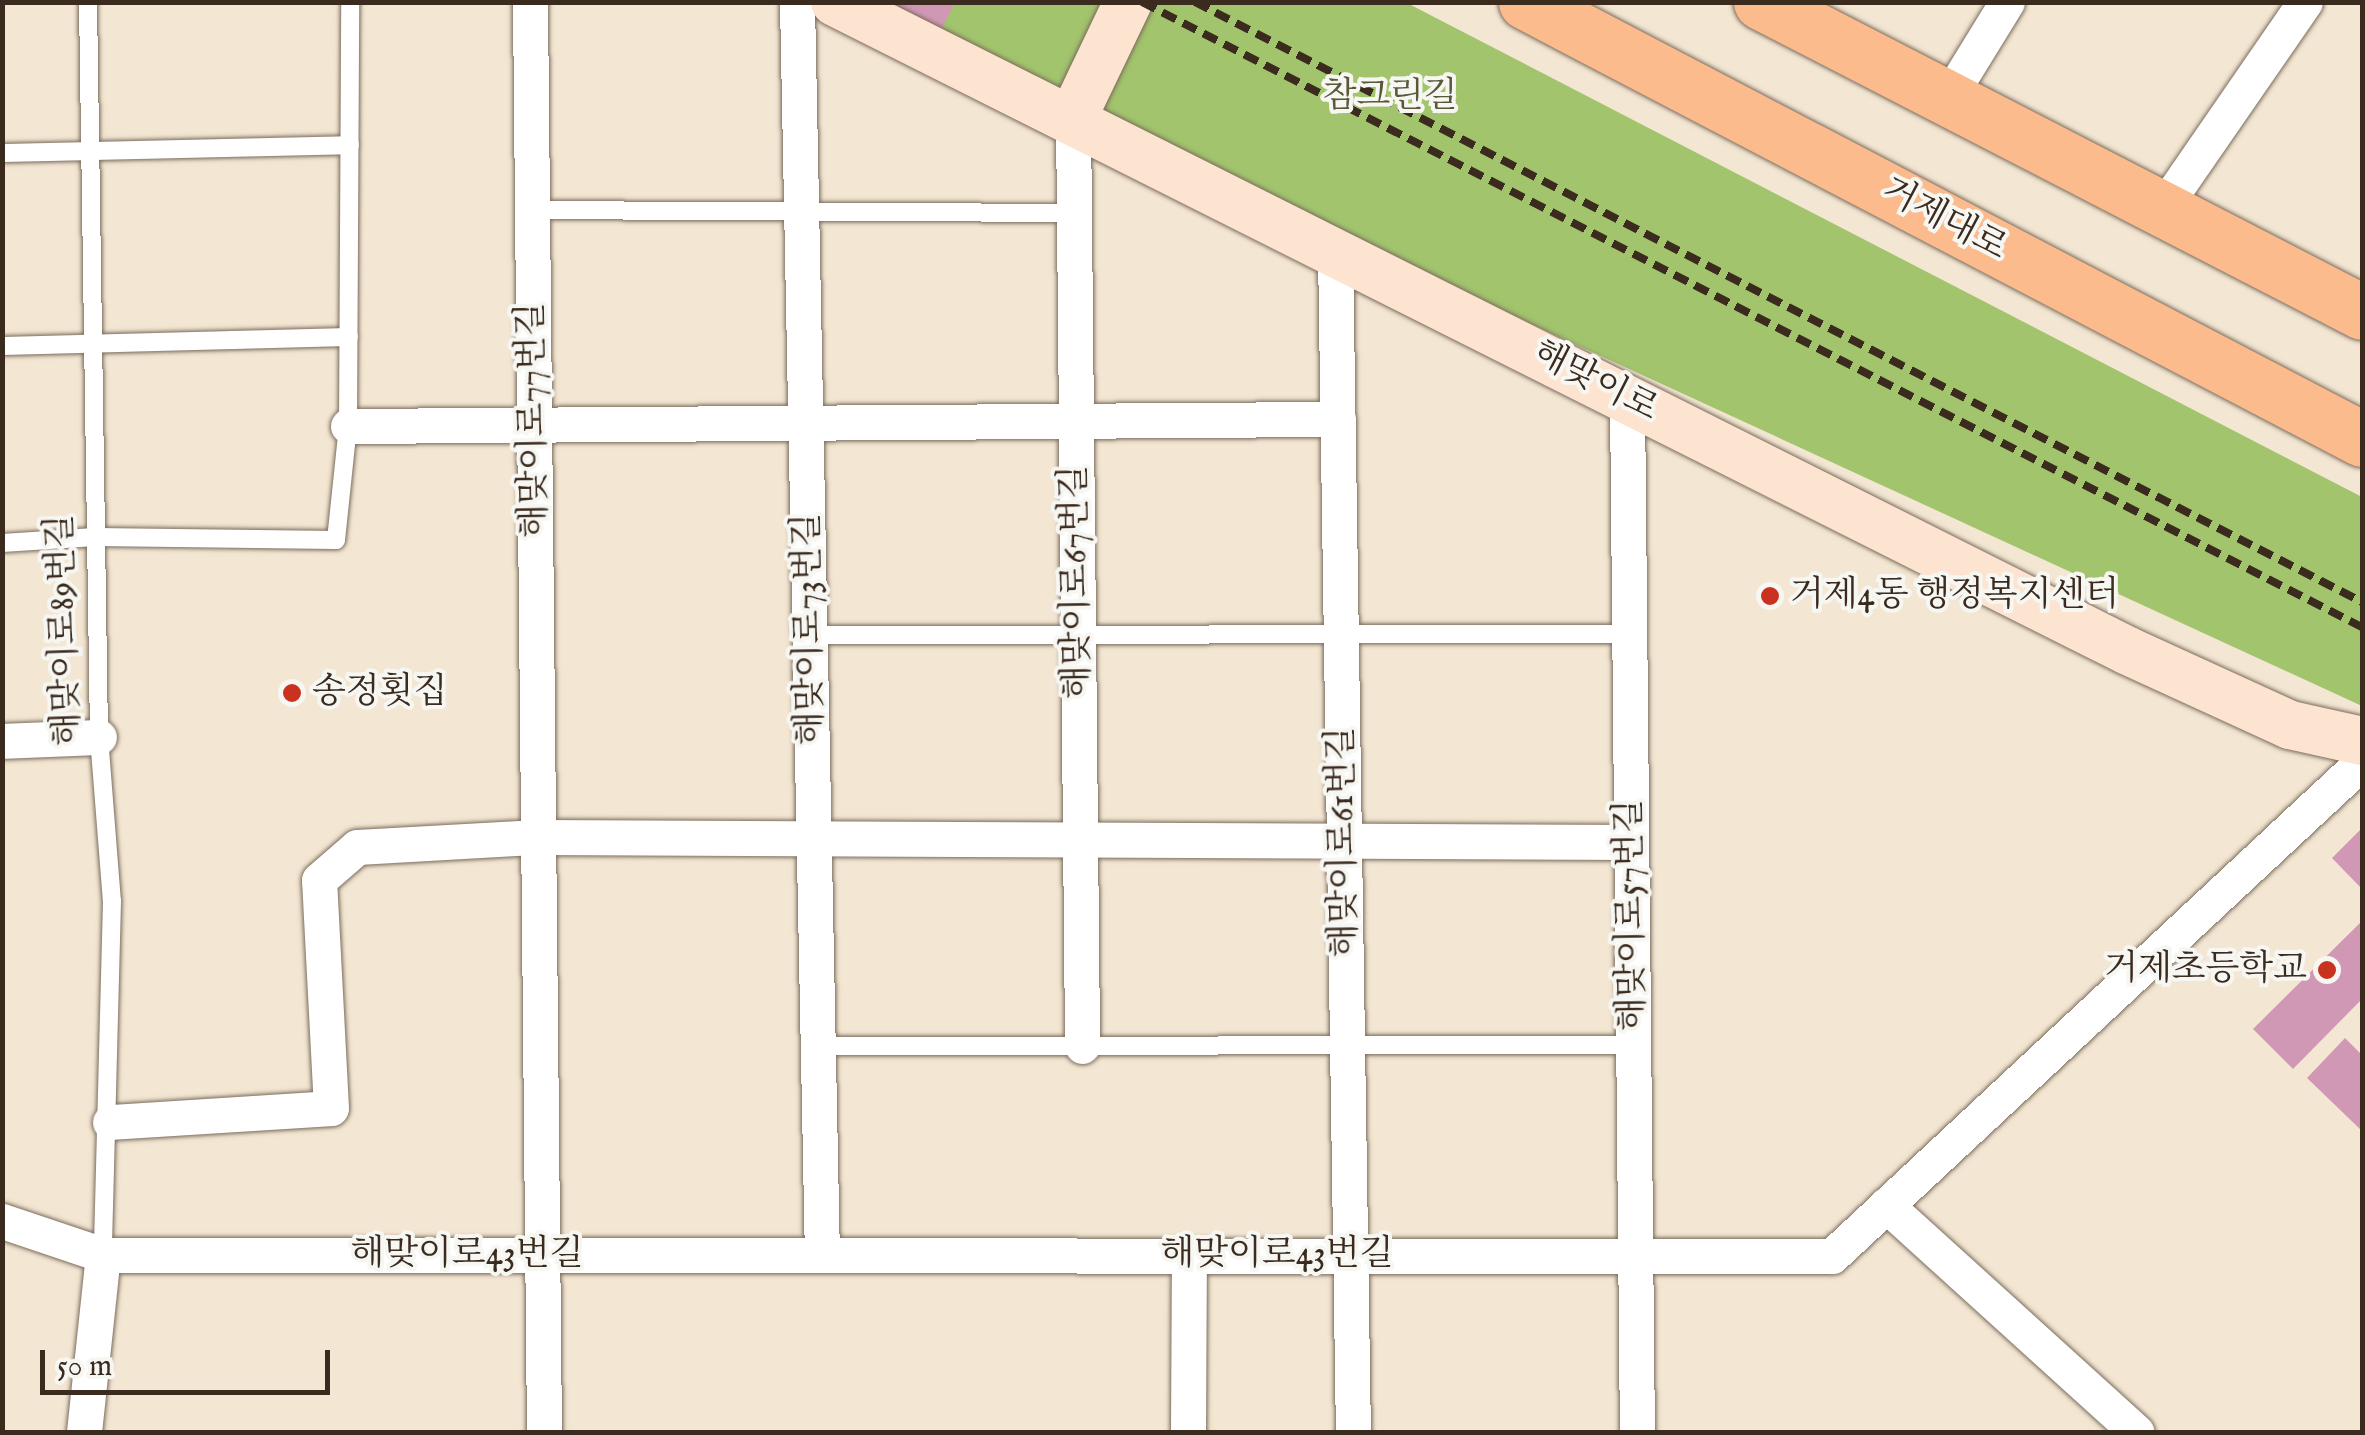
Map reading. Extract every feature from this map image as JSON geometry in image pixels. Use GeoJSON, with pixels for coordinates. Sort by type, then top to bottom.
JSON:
{"type":"FeatureCollection","features":[{"type":"Feature","properties":{"kind":"main road","name":"거제대로"},"geometry":{"type":"LineString","coordinates":[[1526,2],[2362,438]]}},
{"type":"Feature","properties":{"kind":"main road"},"geometry":{"type":"LineString","coordinates":[[1761,2],[2160,212],[2362,312]]}},
{"type":"Feature","properties":{"kind":"street","name":"해맞이로77번길"},"geometry":{"type":"LineString","coordinates":[[530,2],[544,1432]]}},
{"type":"Feature","properties":{"kind":"street","name":"해맞이로73번길"},"geometry":{"type":"LineString","coordinates":[[797,2],[822,1255]]}},
{"type":"Feature","properties":{"kind":"street","name":"해맞이로"},"geometry":{"type":"LineString","coordinates":[[835,2],[1073,118],[2126,650],[2290,725],[2362,742]]}},
{"type":"Feature","properties":{"kind":"street"},"geometry":{"type":"LineString","coordinates":[[1073,118],[1128,2]]}},
{"type":"Feature","properties":{"kind":"street"},"geometry":{"type":"LineString","coordinates":[[1946,101],[2007,2]]}},
{"type":"Feature","properties":{"kind":"street"},"geometry":{"type":"LineString","coordinates":[[2160,212],[2305,2]]}},
{"type":"Feature","properties":{"kind":"street","name":"해맞이로67번길"},"geometry":{"type":"LineString","coordinates":[[1073,118],[1082,1046]]}},
{"type":"Feature","properties":{"kind":"street","name":"해맞이로61번길"},"geometry":{"type":"LineString","coordinates":[[1335,251],[1353,1432]]}},
{"type":"Feature","properties":{"kind":"street","name":"해맞이로57번길"},"geometry":{"type":"LineString","coordinates":[[1627,398],[1637,1432]]}},
{"type":"Feature","properties":{"kind":"street"},"geometry":{"type":"LineString","coordinates":[[348,426],[1338,419]]}},
{"type":"Feature","properties":{"kind":"street"},"geometry":{"type":"LineString","coordinates":[[2,741],[99,738]]}},
{"type":"Feature","properties":{"kind":"street","name":"해맞이로43번길"},"geometry":{"type":"LineString","coordinates":[[2,1221],[104,1255],[1832,1256],[2362,762]]}},
{"type":"Feature","properties":{"kind":"street"},"geometry":{"type":"LineString","coordinates":[[110,1122],[331,1108],[319,880],[357,848],[538,838],[1631,842]]}},
{"type":"Feature","properties":{"kind":"street"},"geometry":{"type":"LineString","coordinates":[[1886,1205],[2136,1432]]}},
{"type":"Feature","properties":{"kind":"street"},"geometry":{"type":"LineString","coordinates":[[84,1432],[104,1255]]}},
{"type":"Feature","properties":{"kind":"street"},"geometry":{"type":"LineString","coordinates":[[1188,1432],[1189,1255]]}},
{"type":"Feature","properties":{"kind":"lane","name":"해맞이로89번길"},"geometry":{"type":"LineString","coordinates":[[88,2],[99,738],[112,901],[104,1255]]}},
{"type":"Feature","properties":{"kind":"lane"},"geometry":{"type":"LineString","coordinates":[[2,544],[94,537],[336,540],[348,426],[350,2]]}},
{"type":"Feature","properties":{"kind":"lane"},"geometry":{"type":"LineString","coordinates":[[2,153],[90,147],[350,145]]}},
{"type":"Feature","properties":{"kind":"lane"},"geometry":{"type":"LineString","coordinates":[[532,210],[1074,213]]}},
{"type":"Feature","properties":{"kind":"lane"},"geometry":{"type":"LineString","coordinates":[[2,346],[349,337]]}},
{"type":"Feature","properties":{"kind":"lane"},"geometry":{"type":"LineString","coordinates":[[810,635],[1629,634]]}},
{"type":"Feature","properties":{"kind":"lane"},"geometry":{"type":"LineString","coordinates":[[818,1046],[1634,1045]]}},
{"type":"Feature","properties":{"kind":"green space","name":"참그린길"},"geometry":{"type":"Polygon","coordinates":[[[923,3],[1407,3],[2362,497],[2362,706],[905,36],[923,3]]]}},
{"type":"Feature","properties":{"kind":"building"},"geometry":{"type":"Polygon","coordinates":[[[865,2],[955,2],[936,41],[865,2]]]}},
{"type":"Feature","properties":{"kind":"building"},"geometry":{"type":"Polygon","coordinates":[[[2362,828],[2362,889],[2332,858],[2362,828]]]}},
{"type":"Feature","properties":{"kind":"building"},"geometry":{"type":"Polygon","coordinates":[[[2362,921],[2362,999],[2293,1069],[2253,1029],[2362,921]]]}},
{"type":"Feature","properties":{"kind":"building"},"geometry":{"type":"Polygon","coordinates":[[[2345,1038],[2362,1055],[2362,1131],[2307,1078],[2345,1038]]]}},
{"type":"Feature","properties":{"kind":"railway"},"geometry":{"type":"LineString","coordinates":[[1142,2],[2362,627]]}},
{"type":"Feature","properties":{"kind":"railway"},"geometry":{"type":"LineString","coordinates":[[1195,2],[2362,602]]}},
{"type":"Feature","properties":{"kind":"place","name":"거제4동 행정복지센터"},"geometry":{"type":"Point","coordinates":[1770,596]}},
{"type":"Feature","properties":{"kind":"place","name":"송정횟집"},"geometry":{"type":"Point","coordinates":[292,693]}},
{"type":"Feature","properties":{"kind":"place","name":"거제초등학교"},"geometry":{"type":"Point","coordinates":[2327,970]}}]}
